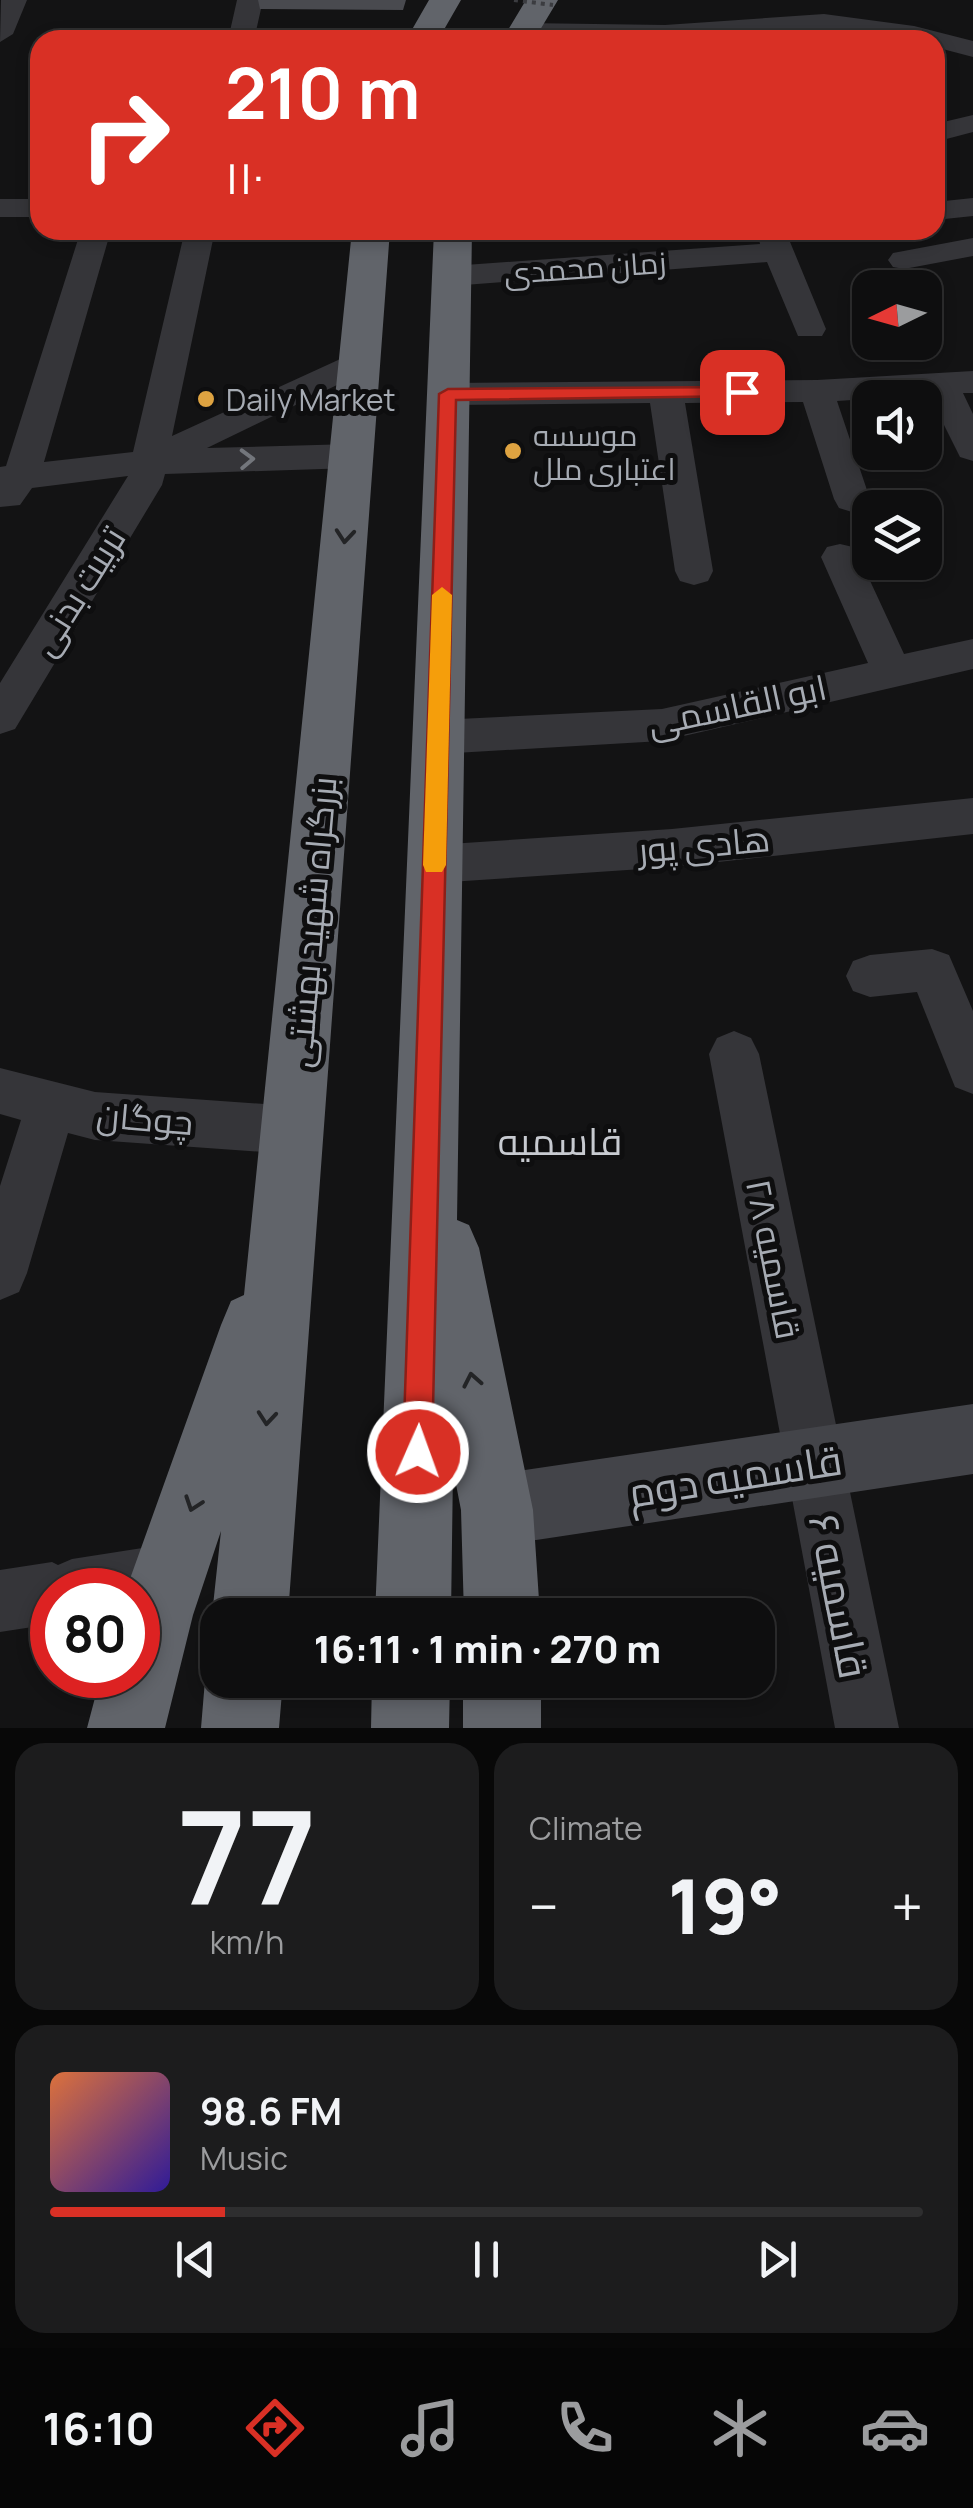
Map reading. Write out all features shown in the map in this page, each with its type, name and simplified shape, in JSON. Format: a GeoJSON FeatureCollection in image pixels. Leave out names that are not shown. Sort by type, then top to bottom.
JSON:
{"type":"FeatureCollection","features":[{"type":"Feature","properties":{"kind":"highway"},"geometry":{"type":"LineString","coordinates":[[428,30],[445,0]]}},
{"type":"Feature","properties":{"kind":"highway"},"geometry":{"type":"LineString","coordinates":[[526,30],[548,2]]}},
{"type":"Feature","properties":{"kind":"highway","name":"بزرگراه شهید بهشتی"},"geometry":{"type":"LineString","coordinates":[[252,1590],[370,240]]}},
{"type":"Feature","properties":{"kind":"highway"},"geometry":{"type":"LineString","coordinates":[[414,1590],[452,253]]}},
{"type":"Feature","properties":{"kind":"highway"},"geometry":{"type":"LineString","coordinates":[[426,1151],[497,1510],[501,1598]]}},
{"type":"Feature","properties":{"kind":"highway"},"geometry":{"type":"LineString","coordinates":[[126,1728],[168,1575],[282,1246]]}},
{"type":"Feature","properties":{"kind":"highway"},"geometry":{"type":"LineString","coordinates":[[240,1728],[242,1698]]}},
{"type":"Feature","properties":{"kind":"highway"},"geometry":{"type":"LineString","coordinates":[[410,1728],[411,1698]]}},
{"type":"Feature","properties":{"kind":"highway"},"geometry":{"type":"LineString","coordinates":[[502,1698],[502,1728]]}},
{"type":"Feature","properties":{"kind":"street"},"geometry":{"type":"LineString","coordinates":[[0,34],[14,0]]}},
{"type":"Feature","properties":{"kind":"street"},"geometry":{"type":"LineString","coordinates":[[243,30],[250,0]]}},
{"type":"Feature","properties":{"kind":"street"},"geometry":{"type":"LineString","coordinates":[[668,30],[680,0]]}},
{"type":"Feature","properties":{"kind":"street"},"geometry":{"type":"LineString","coordinates":[[739,30],[824,22],[884,30]]}},
{"type":"Feature","properties":{"kind":"street"},"geometry":{"type":"LineString","coordinates":[[945,41],[973,48]]}},
{"type":"Feature","properties":{"kind":"street"},"geometry":{"type":"LineString","coordinates":[[945,130],[973,123]]}},
{"type":"Feature","properties":{"kind":"street"},"geometry":{"type":"LineString","coordinates":[[945,211],[973,207]]}},
{"type":"Feature","properties":{"kind":"street"},"geometry":{"type":"LineString","coordinates":[[0,208],[30,208]]}},
{"type":"Feature","properties":{"kind":"street"},"geometry":{"type":"LineString","coordinates":[[93,240],[7,487],[150,462],[352,456]]}},
{"type":"Feature","properties":{"kind":"street","name":"تربیت بدنی"},"geometry":{"type":"LineString","coordinates":[[0,718],[144,485],[198,240]]}},
{"type":"Feature","properties":{"kind":"street","name":"زمان محمدی"},"geometry":{"type":"LineString","coordinates":[[452,253],[599,268],[781,241],[810,329]]}},
{"type":"Feature","properties":{"kind":"street"},"geometry":{"type":"LineString","coordinates":[[904,260],[973,247]]}},
{"type":"Feature","properties":{"kind":"street"},"geometry":{"type":"LineString","coordinates":[[150,462],[360,361]]}},
{"type":"Feature","properties":{"kind":"street"},"geometry":{"type":"LineString","coordinates":[[448,394],[817,391],[957,383],[973,449]]}},
{"type":"Feature","properties":{"kind":"street"},"geometry":{"type":"LineString","coordinates":[[817,391],[852,499]]}},
{"type":"Feature","properties":{"kind":"street"},"geometry":{"type":"LineString","coordinates":[[666,394],[694,572]]}},
{"type":"Feature","properties":{"kind":"street"},"geometry":{"type":"LineString","coordinates":[[840,557],[892,672]]}},
{"type":"Feature","properties":{"kind":"street","name":"ابو القاسمی"},"geometry":{"type":"LineString","coordinates":[[438,736],[662,726],[973,654]]}},
{"type":"Feature","properties":{"kind":"street","name":"هادی پور"},"geometry":{"type":"LineString","coordinates":[[434,864],[672,848],[973,816]]}},
{"type":"Feature","properties":{"kind":"street"},"geometry":{"type":"LineString","coordinates":[[870,976],[932,970],[973,1071]]}},
{"type":"Feature","properties":{"kind":"street","name":"قاسمیه ۲۸"},"geometry":{"type":"LineString","coordinates":[[734,1054],[814,1463]]}},
{"type":"Feature","properties":{"kind":"street","name":"چوگان"},"geometry":{"type":"LineString","coordinates":[[0,1091],[94,1116],[292,1130]]}},
{"type":"Feature","properties":{"kind":"street"},"geometry":{"type":"LineString","coordinates":[[0,1273],[50,1104]]}},
{"type":"Feature","properties":{"kind":"street","name":"قاسمیه دوم"},"geometry":{"type":"LineString","coordinates":[[497,1510],[973,1439]]}},
{"type":"Feature","properties":{"kind":"street","name":"قاسمیه ۶"},"geometry":{"type":"LineString","coordinates":[[814,1463],[867,1728]]}},
{"type":"Feature","properties":{"kind":"street"},"geometry":{"type":"LineString","coordinates":[[160,1576],[168,1575]]}},
{"type":"Feature","properties":{"kind":"street"},"geometry":{"type":"LineString","coordinates":[[0,1601],[30,1596]]}},
{"type":"Feature","properties":{"kind":"path"},"geometry":{"type":"LineString","coordinates":[[514,0],[548,2]]}},
{"type":"Feature","properties":{"kind":"slow traffic"},"geometry":{"type":"LineString","coordinates":[[434,865],[442,595]]}},
{"type":"Feature","properties":{"kind":"place","name":"Daily Market"},"geometry":{"type":"Point","coordinates":[206,399]}},
{"type":"Feature","properties":{"kind":"place","name":"موسسه اعتباری ملل"},"geometry":{"type":"Point","coordinates":[513,451]}},
{"type":"Feature","properties":{"kind":"district","name":"قاسمیه"},"geometry":{"type":"Point","coordinates":[560,1140]}},
{"type":"Feature","properties":{"kind":"route"},"geometry":{"type":"LineString","coordinates":[[418,1452],[448,394],[742,392]]}}]}
